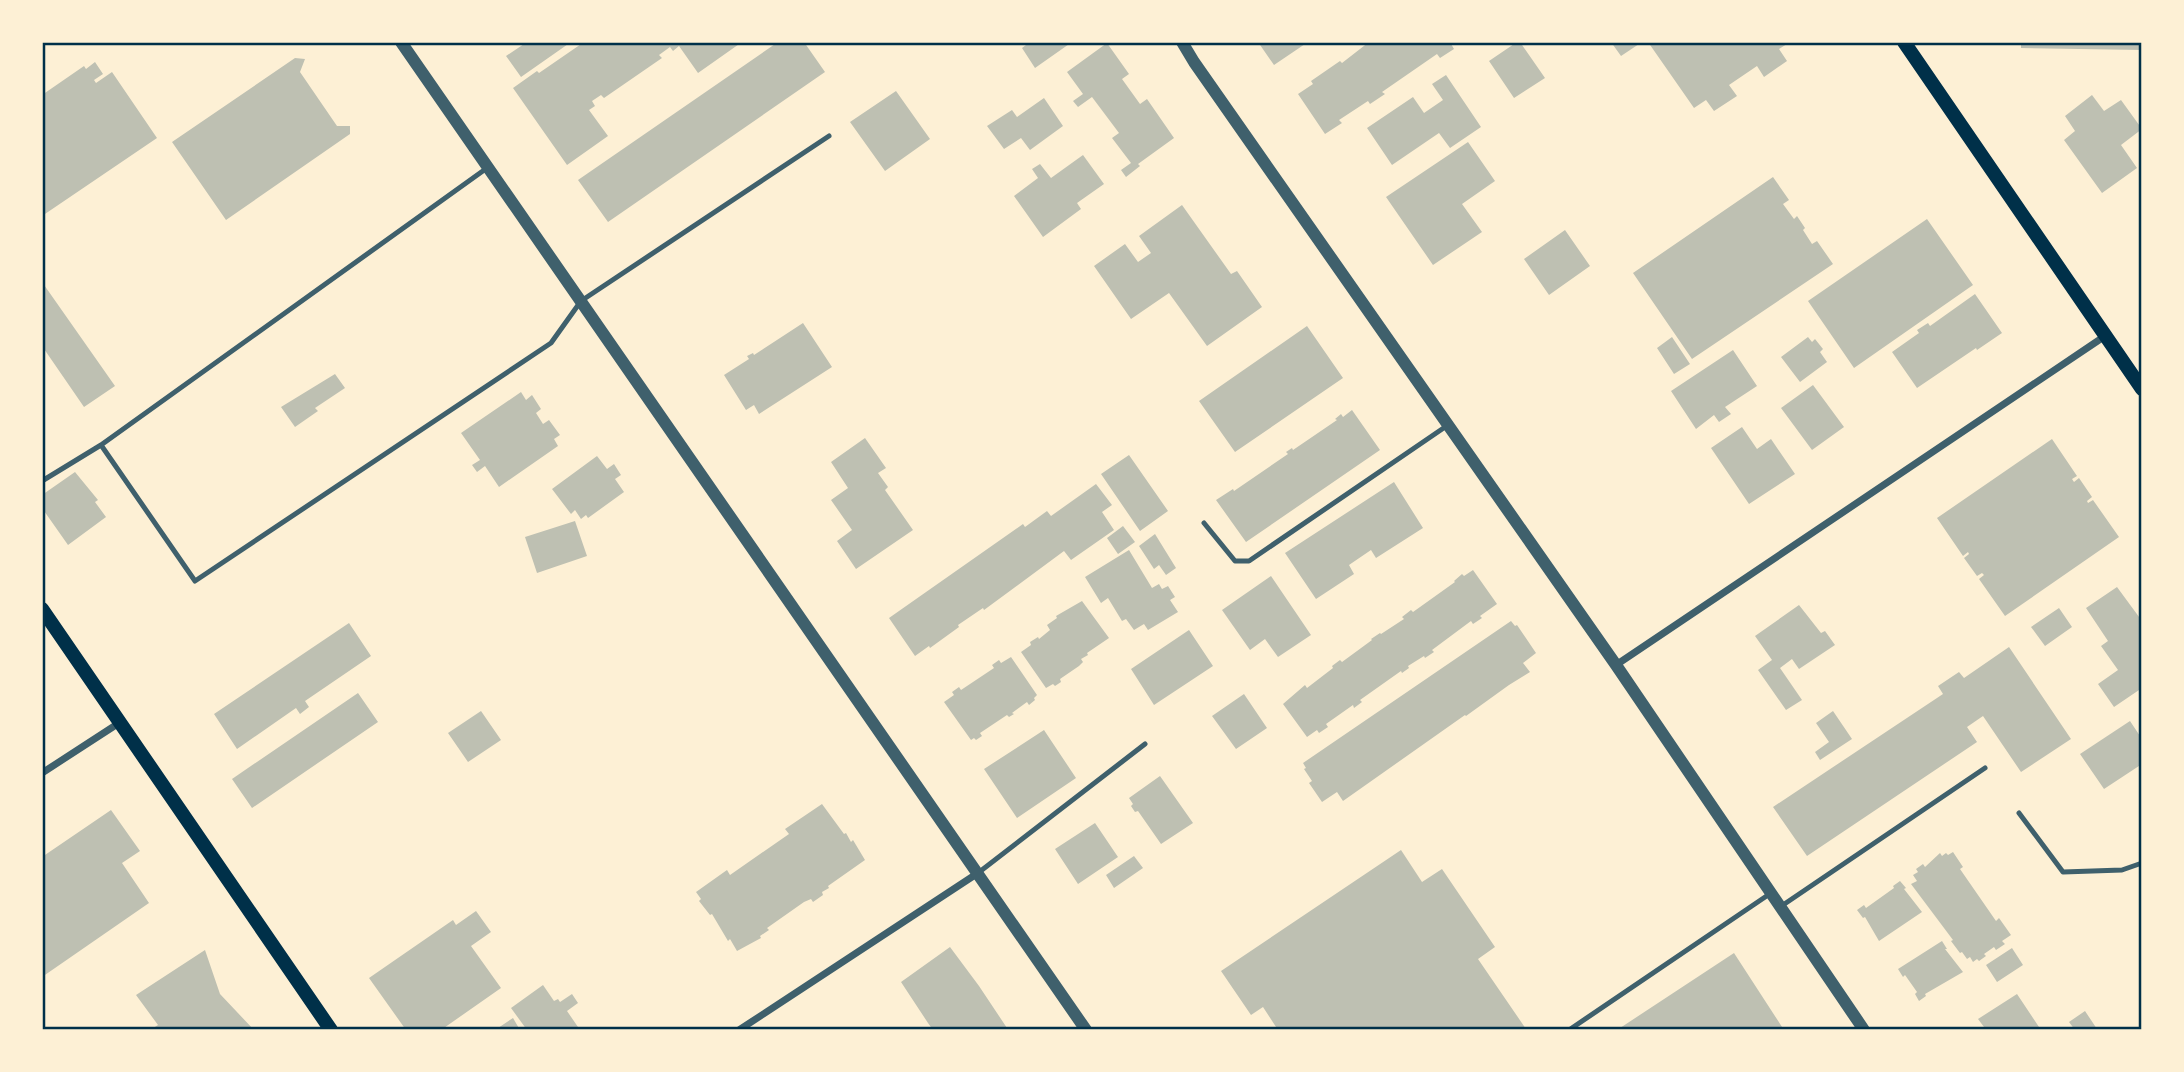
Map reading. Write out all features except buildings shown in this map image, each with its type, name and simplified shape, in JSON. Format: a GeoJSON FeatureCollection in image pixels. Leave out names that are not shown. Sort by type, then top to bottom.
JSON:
{"type":"FeatureCollection","features":[{"type":"Feature","properties":{"kind":"main road"},"geometry":{"type":"LineString","coordinates":[[1904,42],[2142,388]]}},
{"type":"Feature","properties":{"kind":"main road"},"geometry":{"type":"LineString","coordinates":[[42,609],[331,1030]]}},
{"type":"Feature","properties":{"kind":"street"},"geometry":{"type":"LineString","coordinates":[[401,42],[1086,1030]]}},
{"type":"Feature","properties":{"kind":"street"},"geometry":{"type":"LineString","coordinates":[[1182,42],[1616,665],[1864,1030]]}},
{"type":"Feature","properties":{"kind":"street"},"geometry":{"type":"LineString","coordinates":[[1616,665],[2105,336]]}},
{"type":"Feature","properties":{"kind":"street"},"geometry":{"type":"LineString","coordinates":[[42,773],[120,723]]}},
{"type":"Feature","properties":{"kind":"street"},"geometry":{"type":"LineString","coordinates":[[740,1030],[978,873]]}},
{"type":"Feature","properties":{"kind":"lane"},"geometry":{"type":"LineString","coordinates":[[101,444],[195,581],[551,343],[581,301],[829,136]]}},
{"type":"Feature","properties":{"kind":"lane"},"geometry":{"type":"LineString","coordinates":[[42,481],[101,444],[488,167]]}},
{"type":"Feature","properties":{"kind":"lane"},"geometry":{"type":"LineString","coordinates":[[1204,523],[1235,561],[1248,561],[1448,425]]}},
{"type":"Feature","properties":{"kind":"lane"},"geometry":{"type":"LineString","coordinates":[[978,873],[1144,744]]}},
{"type":"Feature","properties":{"kind":"lane"},"geometry":{"type":"LineString","coordinates":[[1780,907],[1985,768]]}},
{"type":"Feature","properties":{"kind":"lane"},"geometry":{"type":"LineString","coordinates":[[2019,813],[2063,872],[2122,870],[2142,863]]}},
{"type":"Feature","properties":{"kind":"lane"},"geometry":{"type":"LineString","coordinates":[[1569,1030],[1771,893]]}}]}
